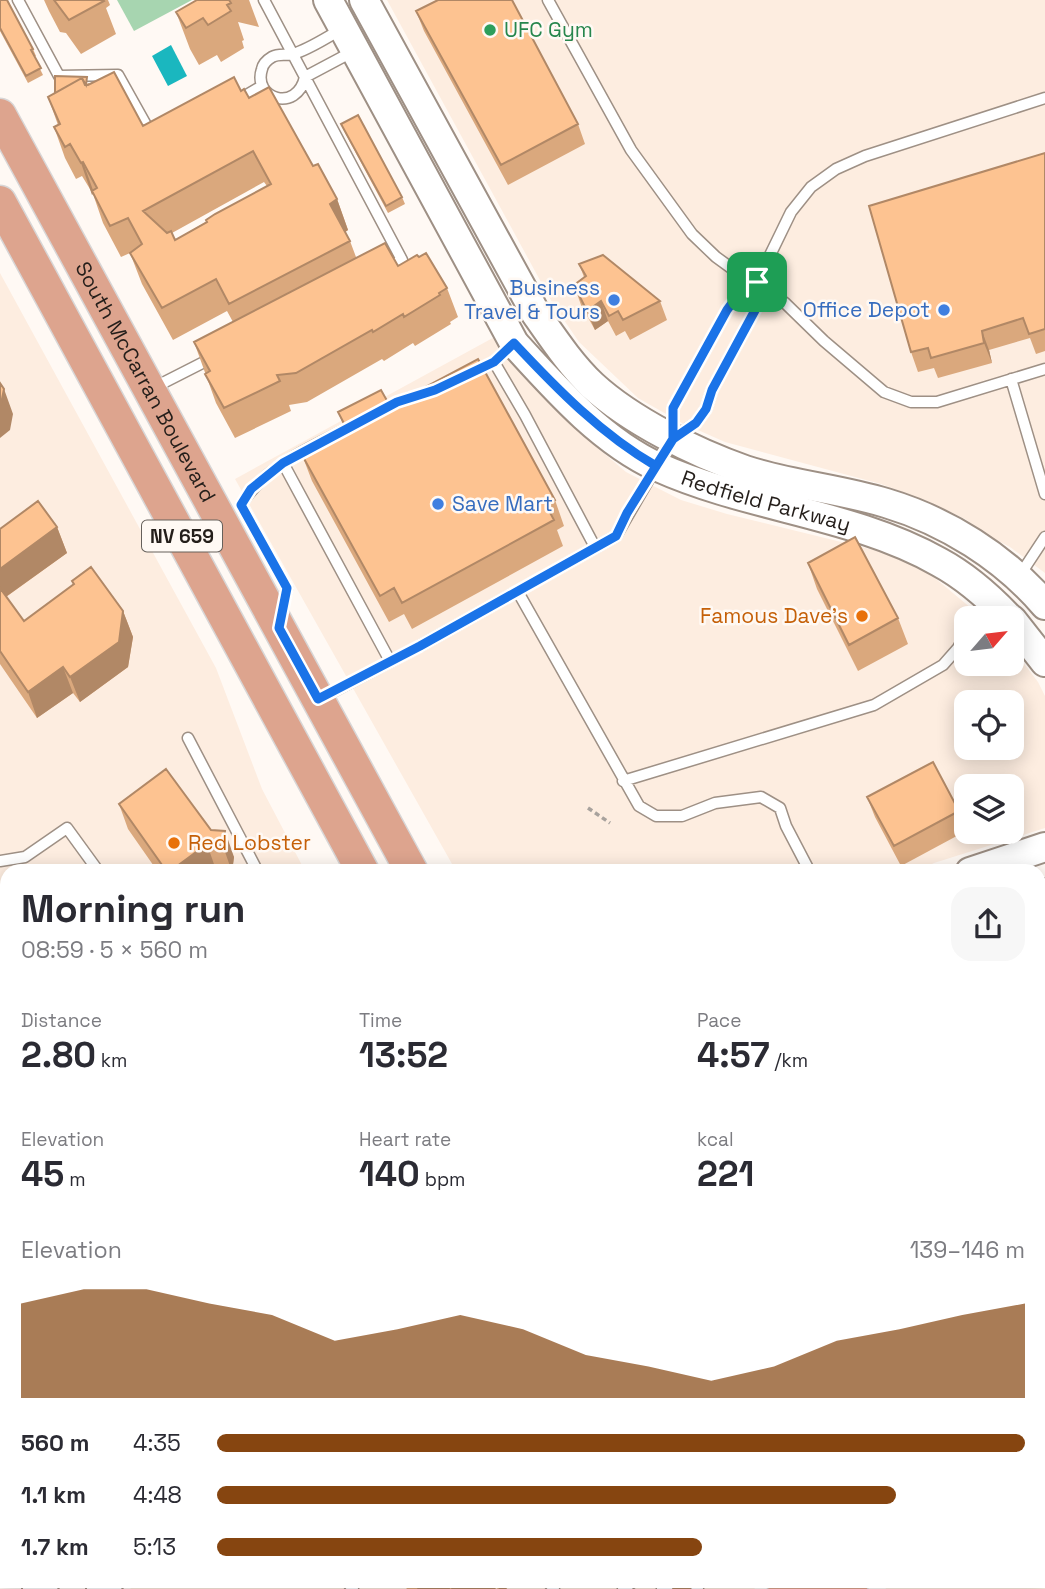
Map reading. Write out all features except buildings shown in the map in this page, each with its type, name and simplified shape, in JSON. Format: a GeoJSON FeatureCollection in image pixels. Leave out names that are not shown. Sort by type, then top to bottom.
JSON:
{"type":"FeatureCollection","features":[{"type":"Feature","properties":{"kind":"main road","name":"South McCarran Boulevard"},"geometry":{"type":"LineString","coordinates":[[0,116],[408,864]]}},
{"type":"Feature","properties":{"kind":"main road","name":"South McCarran Boulevard"},"geometry":{"type":"LineString","coordinates":[[0,201],[359,864]]}},
{"type":"Feature","properties":{"kind":"main road"},"geometry":{"type":"LineString","coordinates":[[0,201],[18,201],[27,208],[113,354],[129,376],[150,390]]}},
{"type":"Feature","properties":{"kind":"main road"},"geometry":{"type":"LineString","coordinates":[[136,451],[189,512],[293,699],[305,707],[318,699]]}},
{"type":"Feature","properties":{"kind":"street","name":"Redfield Parkway"},"geometry":{"type":"LineString","coordinates":[[328,0],[359,29],[536,314],[562,350],[592,384],[621,408],[673,439],[746,470],[886,503],[967,538],[1018,577],[1045,605]]}},
{"type":"Feature","properties":{"kind":"street","name":"Redfield Parkway"},"geometry":{"type":"LineString","coordinates":[[359,29],[514,343],[547,379],[624,448],[656,466],[710,488],[838,522],[895,541],[941,563],[970,582],[981,606]]}},
{"type":"Feature","properties":{"kind":"street","name":"Redfield Parkway"},"geometry":{"type":"LineString","coordinates":[[1024,636],[1045,662]]}},
{"type":"Feature","properties":{"kind":"street"},"geometry":{"type":"LineString","coordinates":[[994,864],[1045,847]]}},
{"type":"Feature","properties":{"kind":"lane"},"geometry":{"type":"LineString","coordinates":[[18,0],[59,76],[118,75],[158,146]]}},
{"type":"Feature","properties":{"kind":"lane"},"geometry":{"type":"LineString","coordinates":[[264,0],[402,260],[378,273]]}},
{"type":"Feature","properties":{"kind":"lane"},"geometry":{"type":"LineString","coordinates":[[548,0],[631,150],[692,234],[716,257],[785,303],[824,341],[884,392],[911,401],[937,402],[1045,369]]}},
{"type":"Feature","properties":{"kind":"lane"},"geometry":{"type":"LineString","coordinates":[[359,29],[305,77],[299,92],[286,99],[272,96],[262,86],[261,71],[269,59],[276,55],[293,54],[359,29]]}},
{"type":"Feature","properties":{"kind":"lane"},"geometry":{"type":"LineString","coordinates":[[228,106],[262,86]]}},
{"type":"Feature","properties":{"kind":"lane"},"geometry":{"type":"LineString","coordinates":[[318,699],[616,536],[673,439],[696,423],[706,409],[712,390],[759,303],[757,282],[791,212],[811,187],[836,169],[919,138],[1045,98]]}},
{"type":"Feature","properties":{"kind":"lane"},"geometry":{"type":"LineString","coordinates":[[673,439],[673,408],[727,310],[741,291],[757,282]]}},
{"type":"Feature","properties":{"kind":"lane"},"geometry":{"type":"LineString","coordinates":[[459,379],[494,362],[514,343]]}},
{"type":"Feature","properties":{"kind":"lane"},"geometry":{"type":"LineString","coordinates":[[150,390],[221,354]]}},
{"type":"Feature","properties":{"kind":"lane"},"geometry":{"type":"LineString","coordinates":[[494,362],[595,547]]}},
{"type":"Feature","properties":{"kind":"lane"},"geometry":{"type":"LineString","coordinates":[[1011,379],[1045,494]]}},
{"type":"Feature","properties":{"kind":"lane"},"geometry":{"type":"LineString","coordinates":[[374,414],[397,402],[423,394]]}},
{"type":"Feature","properties":{"kind":"lane"},"geometry":{"type":"LineString","coordinates":[[279,628],[287,588],[241,505],[251,489],[283,463],[363,420]]}},
{"type":"Feature","properties":{"kind":"lane"},"geometry":{"type":"LineString","coordinates":[[283,463],[390,661]]}},
{"type":"Feature","properties":{"kind":"lane"},"geometry":{"type":"LineString","coordinates":[[1018,577],[1045,537]]}},
{"type":"Feature","properties":{"kind":"lane"},"geometry":{"type":"LineString","coordinates":[[517,592],[639,806],[656,816],[682,816],[715,803],[761,797],[780,808],[806,864]]}},
{"type":"Feature","properties":{"kind":"lane"},"geometry":{"type":"LineString","coordinates":[[623,781],[874,705],[943,666],[954,651]]}},
{"type":"Feature","properties":{"kind":"lane"},"geometry":{"type":"LineString","coordinates":[[188,738],[254,864]]}},
{"type":"Feature","properties":{"kind":"lane"},"geometry":{"type":"LineString","coordinates":[[0,861],[25,857],[67,828],[93,864]]}},
{"type":"Feature","properties":{"kind":"path"},"geometry":{"type":"LineString","coordinates":[[588,808],[610,823]]}},
{"type":"Feature","properties":{"kind":"shaded area"},"geometry":{"type":"Polygon","coordinates":[[[387,0],[1045,0],[1045,573],[965,519],[927,501],[881,484],[725,442],[682,423],[638,398],[579,342],[553,304],[387,0]]]}},
{"type":"Feature","properties":{"kind":"shaded area"},"geometry":{"type":"Polygon","coordinates":[[[0,273],[216,668],[262,789],[301,864],[0,864],[0,273]]]}},
{"type":"Feature","properties":{"kind":"shaded area"},"geometry":{"type":"Polygon","coordinates":[[[500,334],[557,406],[593,444],[626,472],[681,500],[886,553],[930,574],[969,606],[954,606],[954,676],[1024,676],[1024,664],[1045,696],[1045,828],[1024,835],[1024,774],[954,774],[954,844],[994,844],[932,864],[452,864],[235,479],[500,334]]]}},
{"type":"Feature","properties":{"kind":"shaded area"},"geometry":{"type":"Polygon","coordinates":[[[754,1588],[755,1589],[130,1589],[754,1588]]]}},
{"type":"Feature","properties":{"kind":"shaded area"},"geometry":{"type":"Polygon","coordinates":[[[885,1588],[1045,1588],[1045,1589],[885,1588]]]}},
{"type":"Feature","properties":{"kind":"green space"},"geometry":{"type":"Polygon","coordinates":[[[117,0],[192,0],[134,31],[117,0]]]}},
{"type":"Feature","properties":{"kind":"water"},"geometry":{"type":"Polygon","coordinates":[[[171,45],[187,76],[168,86],[152,56],[171,45]]]}},
{"type":"Feature","properties":{"kind":"place","name":"UFC Gym"},"geometry":{"type":"Point","coordinates":[490,30]}},
{"type":"Feature","properties":{"kind":"place","name":"Business Travel & Tours"},"geometry":{"type":"Point","coordinates":[614,300]}},
{"type":"Feature","properties":{"kind":"place","name":"Office Depot"},"geometry":{"type":"Point","coordinates":[944,310]}},
{"type":"Feature","properties":{"kind":"place","name":"Save Mart"},"geometry":{"type":"Point","coordinates":[438,504]}},
{"type":"Feature","properties":{"kind":"place","name":"Famous Dave's"},"geometry":{"type":"Point","coordinates":[862,616]}},
{"type":"Feature","properties":{"kind":"place","name":"Red Lobster"},"geometry":{"type":"Point","coordinates":[174,843]}},
{"type":"Feature","properties":{"kind":"route"},"geometry":{"type":"LineString","coordinates":[[757,282],[741,291],[727,310],[673,408],[673,439],[656,466],[624,448],[600,428],[547,379],[514,343],[494,362],[435,390],[397,402],[283,463],[251,489],[241,505],[287,588],[279,628],[318,699],[420,646],[616,536],[627,513],[673,439],[696,423],[706,409],[712,390],[759,303],[757,282]]}}]}
